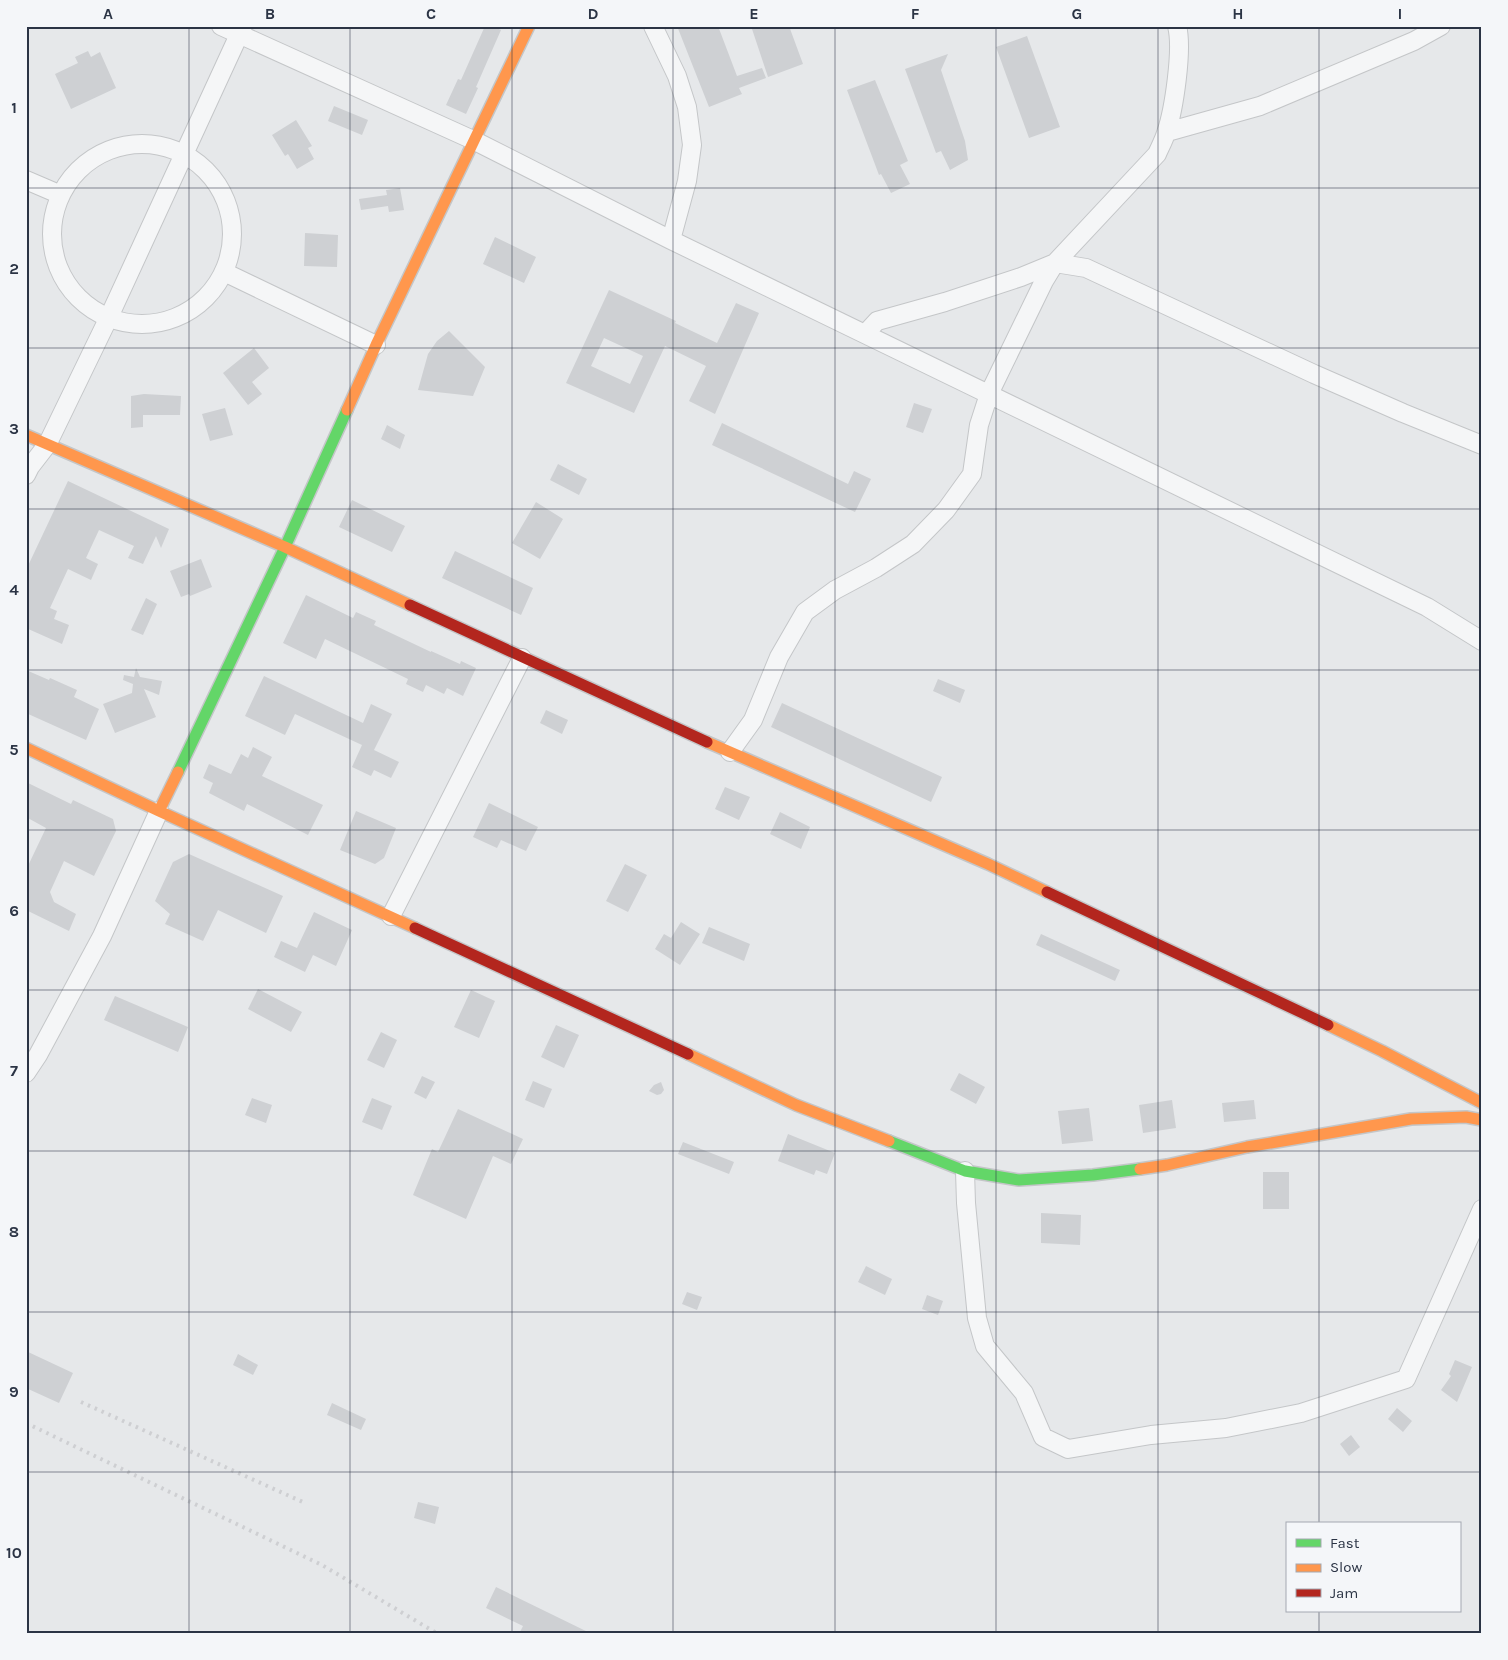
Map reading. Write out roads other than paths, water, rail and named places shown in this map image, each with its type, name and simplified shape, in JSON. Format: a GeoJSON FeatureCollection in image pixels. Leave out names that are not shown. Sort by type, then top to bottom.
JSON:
{"type":"FeatureCollection","features":[{"type":"Feature","properties":{"kind":"main road"},"geometry":{"type":"LineString","coordinates":[[159,811],[285,547],[376,346],[473,140],[529,26]]}},
{"type":"Feature","properties":{"kind":"main road"},"geometry":{"type":"LineString","coordinates":[[26,435],[285,547],[522,658],[730,752],[988,864],[1374,1047],[1482,1103]]}},
{"type":"Feature","properties":{"kind":"main road"},"geometry":{"type":"LineString","coordinates":[[26,748],[159,811],[611,1017],[796,1105],[965,1171],[1019,1180],[1093,1175],[1167,1165],[1247,1147],[1411,1119],[1466,1117],[1482,1120]]}},
{"type":"Feature","properties":{"kind":"street"},"geometry":{"type":"LineString","coordinates":[[221,26],[241,30],[473,140],[671,240],[1427,607],[1482,641]]}},
{"type":"Feature","properties":{"kind":"street"},"geometry":{"type":"LineString","coordinates":[[653,26],[677,76],[687,107],[692,145],[687,181],[671,240]]}},
{"type":"Feature","properties":{"kind":"street"},"geometry":{"type":"LineString","coordinates":[[730,752],[753,720],[779,657],[805,612],[834,590],[876,568],[912,544],[946,510],[972,474],[979,425],[989,394],[1044,281],[1055,263],[1157,154],[1167,132],[1176,81],[1179,35],[1177,26]]}},
{"type":"Feature","properties":{"kind":"street"},"geometry":{"type":"LineString","coordinates":[[1167,132],[1260,106],[1414,41],[1441,26]]}},
{"type":"Feature","properties":{"kind":"street"},"geometry":{"type":"LineString","coordinates":[[26,475],[47,445],[109,317],[241,30]]}},
{"type":"Feature","properties":{"kind":"street"},"geometry":{"type":"LineString","coordinates":[[129,144],[159,145],[184,154],[210,174],[225,200],[230,214],[232,229],[229,258],[224,272],[202,301],[170,320],[140,324],[109,317],[86,303],[75,293],[59,268],[54,246],[53,224],[61,195],[68,182],[88,161],[101,153],[115,148],[129,144]]}},
{"type":"Feature","properties":{"kind":"street"},"geometry":{"type":"LineString","coordinates":[[26,180],[61,195]]}},
{"type":"Feature","properties":{"kind":"street"},"geometry":{"type":"LineString","coordinates":[[865,334],[878,321],[1021,278],[1055,263],[1086,268],[1314,374],[1482,445]]}},
{"type":"Feature","properties":{"kind":"street"},"geometry":{"type":"LineString","coordinates":[[224,272],[376,346]]}},
{"type":"Feature","properties":{"kind":"street"},"geometry":{"type":"LineString","coordinates":[[391,916],[522,658]]}},
{"type":"Feature","properties":{"kind":"street"},"geometry":{"type":"LineString","coordinates":[[26,1073],[32,1052],[102,936],[159,811]]}},
{"type":"Feature","properties":{"kind":"street"},"geometry":{"type":"LineString","coordinates":[[965,1171],[966,1203],[977,1318],[985,1346],[1024,1393],[1043,1437],[1068,1449],[1151,1434],[1226,1428],[1301,1413],[1406,1379],[1482,1208]]}},
{"type":"Feature","properties":{"kind":"railway"},"geometry":{"type":"LineString","coordinates":[[81,1402],[305,1503]]}},
{"type":"Feature","properties":{"kind":"railway"},"geometry":{"type":"LineString","coordinates":[[26,1423],[322,1565],[438,1634]]}}]}
